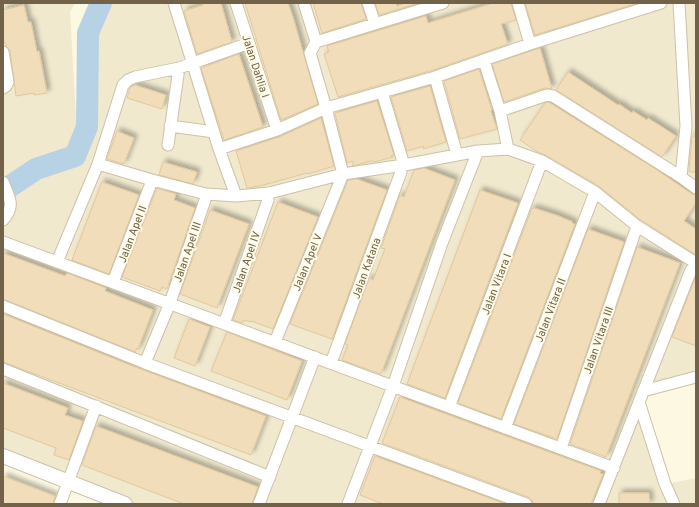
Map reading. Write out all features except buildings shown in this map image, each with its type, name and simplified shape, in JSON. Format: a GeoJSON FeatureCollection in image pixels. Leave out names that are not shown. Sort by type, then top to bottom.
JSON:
{"type":"FeatureCollection","features":[{"type":"Feature","properties":{"kind":"street"},"geometry":{"type":"LineString","coordinates":[[174,3],[219,149],[236,196]]}},
{"type":"Feature","properties":{"kind":"street","name":"Jalan Dahlia I"},"geometry":{"type":"LineString","coordinates":[[236,3],[277,130]]}},
{"type":"Feature","properties":{"kind":"street"},"geometry":{"type":"LineString","coordinates":[[304,3],[316,42]]}},
{"type":"Feature","properties":{"kind":"street"},"geometry":{"type":"LineString","coordinates":[[368,3],[375,24]]}},
{"type":"Feature","properties":{"kind":"street"},"geometry":{"type":"LineString","coordinates":[[518,3],[530,44]]}},
{"type":"Feature","properties":{"kind":"street"},"geometry":{"type":"LineString","coordinates":[[219,149],[277,130],[326,108],[435,77],[530,44],[661,3]]}},
{"type":"Feature","properties":{"kind":"street"},"geometry":{"type":"LineString","coordinates":[[679,3],[686,126],[681,177]]}},
{"type":"Feature","properties":{"kind":"street"},"geometry":{"type":"LineString","coordinates":[[341,178],[326,108],[310,53],[316,42],[436,4]]}},
{"type":"Feature","properties":{"kind":"street"},"geometry":{"type":"LineString","coordinates":[[57,262],[98,164],[125,82],[135,77],[179,68],[192,62],[248,43]]}},
{"type":"Feature","properties":{"kind":"street"},"geometry":{"type":"LineString","coordinates":[[3,52],[8,82],[3,88]]}},
{"type":"Feature","properties":{"kind":"street"},"geometry":{"type":"LineString","coordinates":[[484,61],[500,111],[508,149]]}},
{"type":"Feature","properties":{"kind":"street"},"geometry":{"type":"LineString","coordinates":[[168,145],[179,68]]}},
{"type":"Feature","properties":{"kind":"street"},"geometry":{"type":"LineString","coordinates":[[435,77],[457,155]]}},
{"type":"Feature","properties":{"kind":"street"},"geometry":{"type":"LineString","coordinates":[[382,92],[402,169]]}},
{"type":"Feature","properties":{"kind":"street"},"geometry":{"type":"LineString","coordinates":[[500,111],[547,95],[553,96],[696,188]]}},
{"type":"Feature","properties":{"kind":"street"},"geometry":{"type":"LineString","coordinates":[[170,126],[214,132]]}},
{"type":"Feature","properties":{"kind":"street"},"geometry":{"type":"LineString","coordinates":[[98,164],[206,194],[236,196],[269,193],[341,178],[402,169],[478,151],[508,149],[542,161],[595,192],[637,226],[694,266],[599,504]]}},
{"type":"Feature","properties":{"kind":"street"},"geometry":{"type":"LineString","coordinates":[[350,503],[393,386],[442,243],[478,151]]}},
{"type":"Feature","properties":{"kind":"street","name":"Jalan Vitara I"},"geometry":{"type":"LineString","coordinates":[[449,407],[542,161]]}},
{"type":"Feature","properties":{"kind":"street","name":"Jalan Katana"},"geometry":{"type":"LineString","coordinates":[[331,363],[402,169]]}},
{"type":"Feature","properties":{"kind":"street","name":"Jalan Apel V"},"geometry":{"type":"LineString","coordinates":[[275,342],[341,178]]}},
{"type":"Feature","properties":{"kind":"street"},"geometry":{"type":"LineString","coordinates":[[3,182],[11,205],[9,212],[3,220]]}},
{"type":"Feature","properties":{"kind":"street","name":"Jalan Apel II"},"geometry":{"type":"LineString","coordinates":[[113,282],[150,186]]}},
{"type":"Feature","properties":{"kind":"street","name":"Jalan Vitara II"},"geometry":{"type":"LineString","coordinates":[[505,428],[595,192]]}},
{"type":"Feature","properties":{"kind":"street","name":"Jalan Apel III"},"geometry":{"type":"LineString","coordinates":[[145,363],[170,303],[205,200]]}},
{"type":"Feature","properties":{"kind":"street","name":"Jalan Apel IV"},"geometry":{"type":"LineString","coordinates":[[224,324],[268,200]]}},
{"type":"Feature","properties":{"kind":"street","name":"Jalan Vitara III"},"geometry":{"type":"LineString","coordinates":[[561,448],[635,232]]}},
{"type":"Feature","properties":{"kind":"street"},"geometry":{"type":"LineString","coordinates":[[3,242],[614,468]]}},
{"type":"Feature","properties":{"kind":"street"},"geometry":{"type":"LineString","coordinates":[[3,306],[145,363],[526,504]]}},
{"type":"Feature","properties":{"kind":"street"},"geometry":{"type":"LineString","coordinates":[[260,504],[315,357]]}},
{"type":"Feature","properties":{"kind":"street"},"geometry":{"type":"LineString","coordinates":[[3,369],[270,477]]}},
{"type":"Feature","properties":{"kind":"street"},"geometry":{"type":"LineString","coordinates":[[644,391],[696,377]]}},
{"type":"Feature","properties":{"kind":"street"},"geometry":{"type":"LineString","coordinates":[[639,402],[674,504]]}},
{"type":"Feature","properties":{"kind":"street"},"geometry":{"type":"LineString","coordinates":[[60,504],[96,406]]}},
{"type":"Feature","properties":{"kind":"street"},"geometry":{"type":"LineString","coordinates":[[3,456],[102,504]]}},
{"type":"Feature","properties":{"kind":"street"},"geometry":{"type":"LineString","coordinates":[[3,465],[125,504]]}},
{"type":"Feature","properties":{"kind":"shaded area"},"geometry":{"type":"Polygon","coordinates":[[[3,3],[75,3],[70,12],[77,133],[87,127],[88,36],[101,3],[696,3],[696,377],[644,391],[639,402],[666,484],[696,478],[696,504],[125,504],[3,456],[3,3]]]}},
{"type":"Feature","properties":{"kind":"waterway"},"geometry":{"type":"LineString","coordinates":[[3,191],[36,169],[75,156],[87,127],[88,33],[101,3]]}}]}
